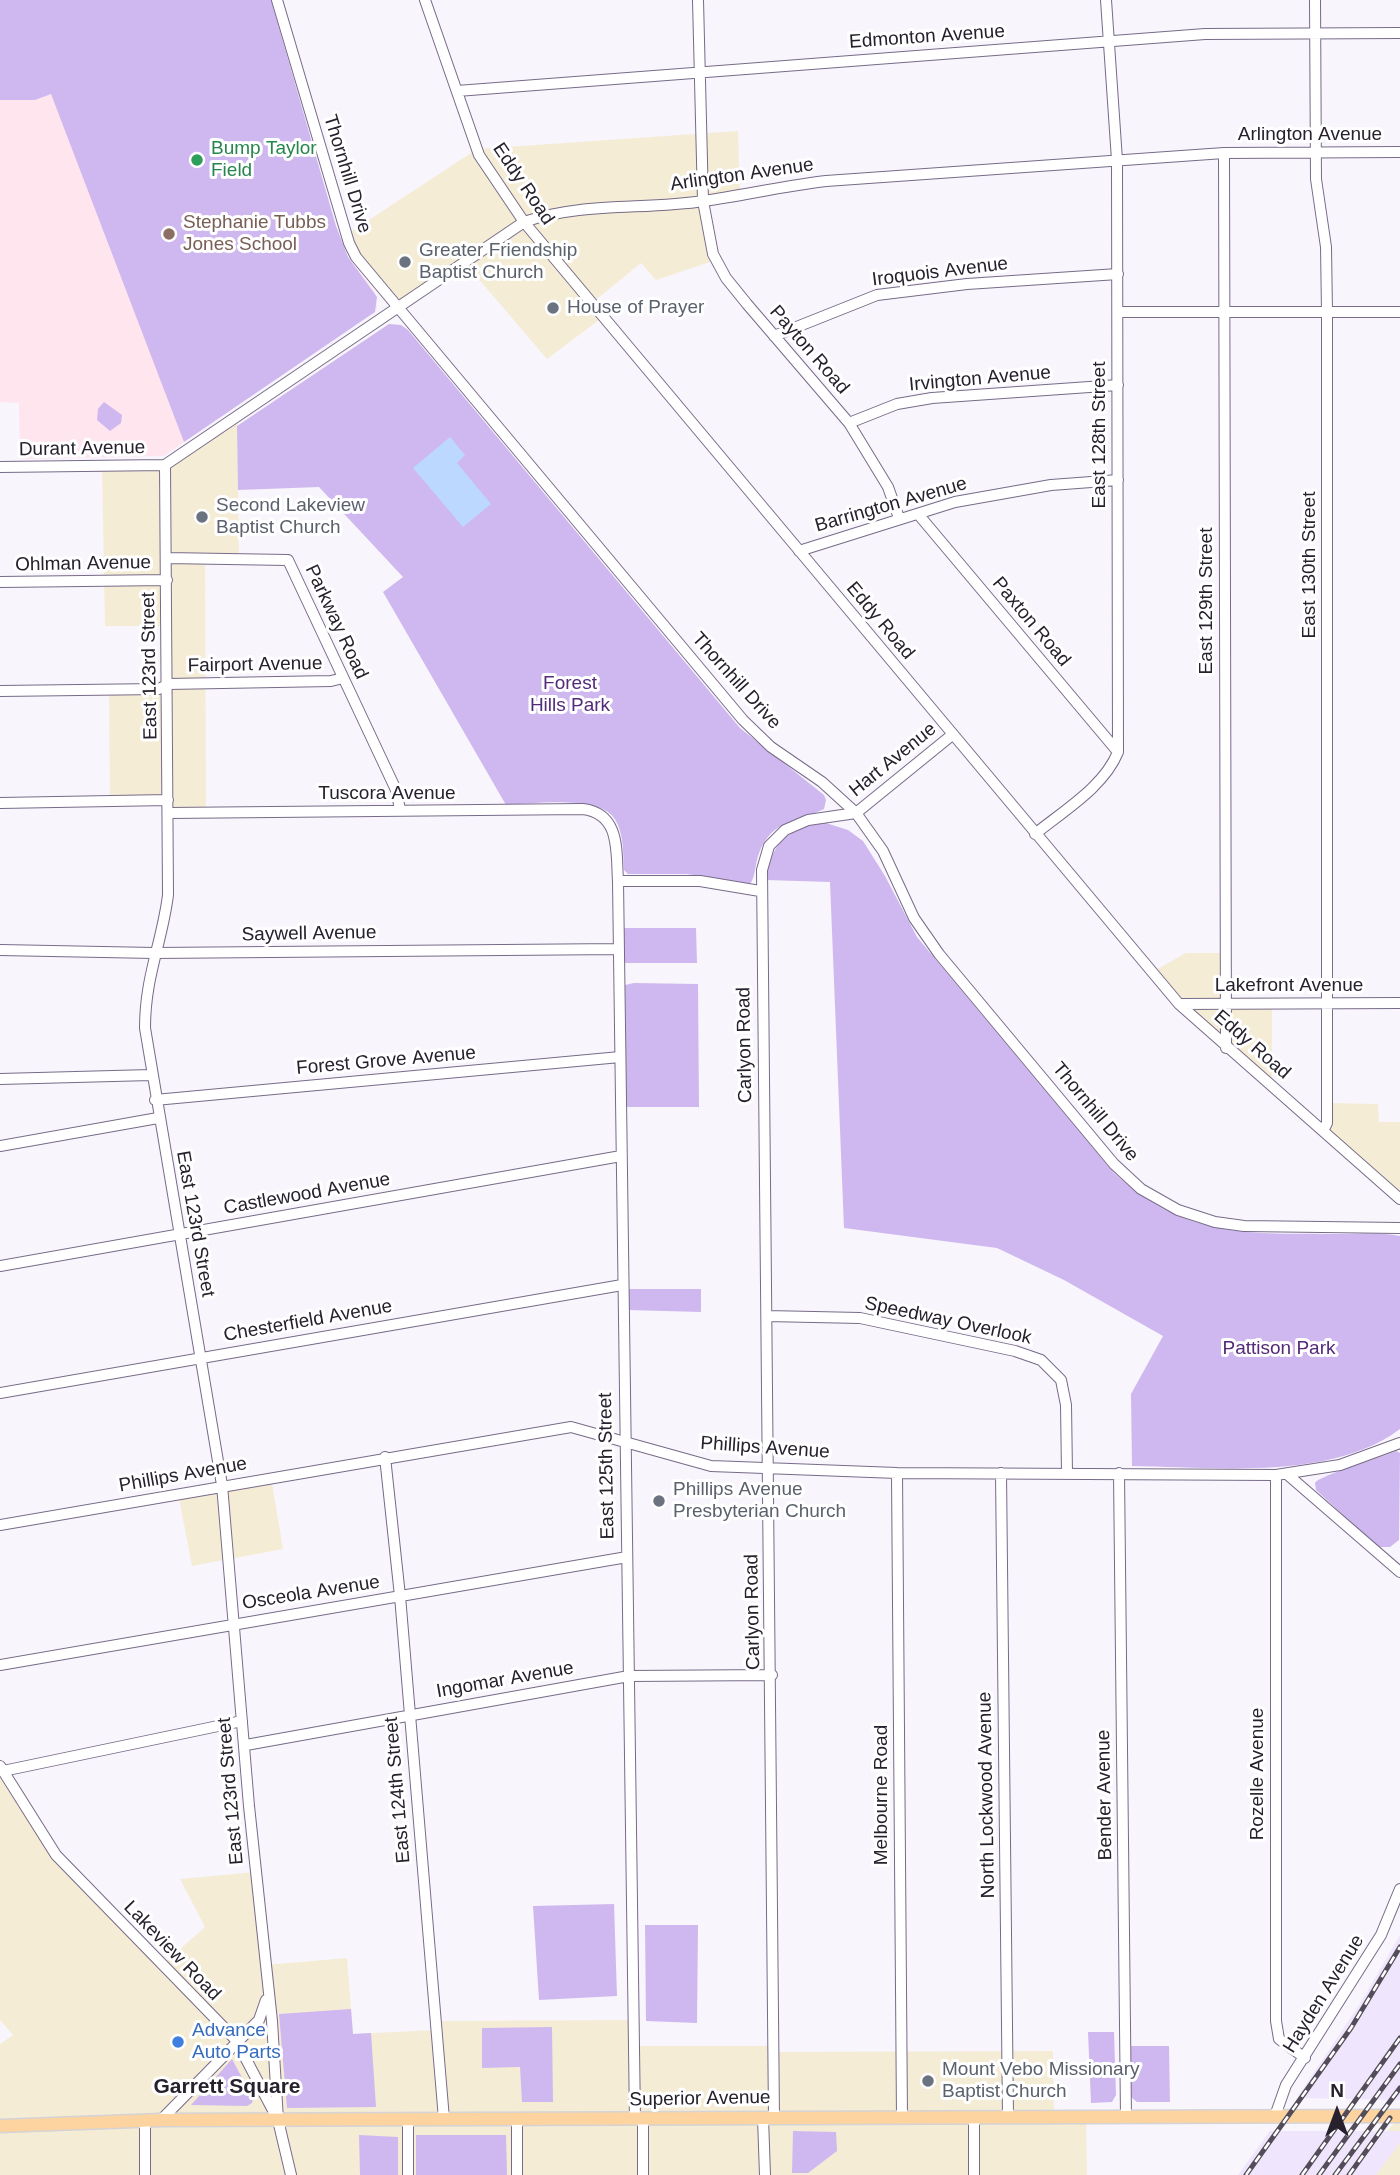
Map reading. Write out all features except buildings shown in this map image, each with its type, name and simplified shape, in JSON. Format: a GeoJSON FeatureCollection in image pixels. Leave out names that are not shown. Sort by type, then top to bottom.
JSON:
{"type":"FeatureCollection","features":[{"type":"Feature","properties":{"kind":"main road","name":"Superior Avenue"},"geometry":{"type":"LineString","coordinates":[[0,2126],[145,2120],[1400,2116]]}},
{"type":"Feature","properties":{"kind":"street","name":"Thornhill Drive"},"geometry":{"type":"LineString","coordinates":[[277,0],[349,243],[397,309],[743,720],[771,747],[822,782],[856,813],[883,851],[914,918],[939,954],[1114,1164],[1141,1189],[1178,1210],[1215,1222],[1244,1226],[1400,1228]]}},
{"type":"Feature","properties":{"kind":"street","name":"Eddy Road"},"geometry":{"type":"LineString","coordinates":[[425,0],[479,155],[524,222],[1179,1004],[1400,1199]]}},
{"type":"Feature","properties":{"kind":"street"},"geometry":{"type":"LineString","coordinates":[[698,0],[703,201]]}},
{"type":"Feature","properties":{"kind":"street","name":"East 128th Street"},"geometry":{"type":"LineString","coordinates":[[1106,0],[1117,160],[1118,752]]}},
{"type":"Feature","properties":{"kind":"street","name":"East 130th Street"},"geometry":{"type":"LineString","coordinates":[[1315,0],[1315,179],[1326,247],[1327,312],[1327,1123],[1323,1130]]}},
{"type":"Feature","properties":{"kind":"street","name":"Edmonton Avenue"},"geometry":{"type":"LineString","coordinates":[[457,91],[1205,34],[1400,33]]}},
{"type":"Feature","properties":{"kind":"street","name":"Arlington Avenue"},"geometry":{"type":"LineString","coordinates":[[165,465],[524,222],[551,212],[703,201],[767,188],[826,181],[1117,160],[1224,153],[1400,152]]}},
{"type":"Feature","properties":{"kind":"street","name":"East 129th Street"},"geometry":{"type":"LineString","coordinates":[[1224,153],[1226,1048]]}},
{"type":"Feature","properties":{"kind":"street","name":"Payton Road"},"geometry":{"type":"LineString","coordinates":[[703,201],[713,254],[726,278],[849,423],[888,487],[899,518]]}},
{"type":"Feature","properties":{"kind":"street","name":"Iroquois Avenue"},"geometry":{"type":"LineString","coordinates":[[774,337],[877,295],[967,284],[1118,274]]}},
{"type":"Feature","properties":{"kind":"street"},"geometry":{"type":"LineString","coordinates":[[1118,312],[1400,312]]}},
{"type":"Feature","properties":{"kind":"street","name":"Irvington Avenue"},"geometry":{"type":"LineString","coordinates":[[849,423],[897,404],[932,398],[1118,385]]}},
{"type":"Feature","properties":{"kind":"street","name":"Durant Avenue"},"geometry":{"type":"LineString","coordinates":[[0,467],[165,465]]}},
{"type":"Feature","properties":{"kind":"street","name":"East 123rd Street"},"geometry":{"type":"LineString","coordinates":[[165,465],[168,895],[163,932],[154,953],[145,1000],[151,1075],[222,1485],[272,2021],[278,2120]]}},
{"type":"Feature","properties":{"kind":"street","name":"Barrington Avenue"},"geometry":{"type":"LineString","coordinates":[[799,551],[955,502],[1051,485],[1118,480]]}},
{"type":"Feature","properties":{"kind":"street","name":"Paxton Road"},"geometry":{"type":"LineString","coordinates":[[918,514],[1118,752]]}},
{"type":"Feature","properties":{"kind":"street","name":"Parkway Road"},"geometry":{"type":"LineString","coordinates":[[166,558],[285,558],[397,792],[400,811]]}},
{"type":"Feature","properties":{"kind":"street","name":"Ohlman Avenue"},"geometry":{"type":"LineString","coordinates":[[0,582],[167,580]]}},
{"type":"Feature","properties":{"kind":"street","name":"Fairport Avenue"},"geometry":{"type":"LineString","coordinates":[[0,691],[159,688],[168,684],[331,681],[343,678]]}},
{"type":"Feature","properties":{"kind":"street","name":"Hart Avenue"},"geometry":{"type":"LineString","coordinates":[[856,813],[952,735]]}},
{"type":"Feature","properties":{"kind":"street"},"geometry":{"type":"LineString","coordinates":[[1035,834],[1105,775],[1118,752]]}},
{"type":"Feature","properties":{"kind":"street"},"geometry":{"type":"LineString","coordinates":[[0,803],[169,800]]}},
{"type":"Feature","properties":{"kind":"street","name":"Tuscora Avenue"},"geometry":{"type":"LineString","coordinates":[[169,813],[583,809],[603,816]]}},
{"type":"Feature","properties":{"kind":"street","name":"Carlyon Road"},"geometry":{"type":"LineString","coordinates":[[765,2175],[769,2118],[772,1675],[760,891],[765,854],[775,838],[794,824],[856,813]]}},
{"type":"Feature","properties":{"kind":"street","name":"East 125th Street"},"geometry":{"type":"LineString","coordinates":[[603,816],[615,839],[618,881],[623,1442],[639,2119],[643,2175]]}},
{"type":"Feature","properties":{"kind":"street"},"geometry":{"type":"LineString","coordinates":[[618,881],[700,881],[760,891]]}},
{"type":"Feature","properties":{"kind":"street","name":"Saywell Avenue"},"geometry":{"type":"LineString","coordinates":[[0,950],[154,953],[619,949]]}},
{"type":"Feature","properties":{"kind":"street","name":"Lakefront Avenue"},"geometry":{"type":"LineString","coordinates":[[1179,1004],[1400,1003]]}},
{"type":"Feature","properties":{"kind":"street","name":"Forest Grove Avenue"},"geometry":{"type":"LineString","coordinates":[[155,1100],[620,1057]]}},
{"type":"Feature","properties":{"kind":"street"},"geometry":{"type":"LineString","coordinates":[[0,1079],[151,1075]]}},
{"type":"Feature","properties":{"kind":"street"},"geometry":{"type":"LineString","coordinates":[[0,1146],[158,1118]]}},
{"type":"Feature","properties":{"kind":"street","name":"Castlewood Avenue"},"geometry":{"type":"LineString","coordinates":[[0,1266],[621,1156]]}},
{"type":"Feature","properties":{"kind":"street","name":"Chesterfield Avenue"},"geometry":{"type":"LineString","coordinates":[[0,1394],[622,1285]]}},
{"type":"Feature","properties":{"kind":"street","name":"Speedway Overlook"},"geometry":{"type":"LineString","coordinates":[[767,1316],[860,1318],[1015,1350],[1041,1360],[1061,1380],[1066,1405],[1067,1473]]}},
{"type":"Feature","properties":{"kind":"street","name":"Phillips Avenue"},"geometry":{"type":"LineString","coordinates":[[0,1525],[571,1427],[711,1466],[897,1473],[1287,1475],[1340,1465],[1400,1443]]}},
{"type":"Feature","properties":{"kind":"street","name":"East 124th Street"},"geometry":{"type":"LineString","coordinates":[[385,1457],[400,1596],[443,2119]]}},
{"type":"Feature","properties":{"kind":"street","name":"Melbourne Road"},"geometry":{"type":"LineString","coordinates":[[897,1473],[902,2118]]}},
{"type":"Feature","properties":{"kind":"street","name":"North Lockwood Avenue"},"geometry":{"type":"LineString","coordinates":[[1000,1473],[1008,2117]]}},
{"type":"Feature","properties":{"kind":"street","name":"Bender Avenue"},"geometry":{"type":"LineString","coordinates":[[1119,1473],[1126,2117]]}},
{"type":"Feature","properties":{"kind":"street","name":"Rozelle Avenue"},"geometry":{"type":"LineString","coordinates":[[1276,1475],[1276,2021],[1279,2039],[1305,2058]]}},
{"type":"Feature","properties":{"kind":"street"},"geometry":{"type":"LineString","coordinates":[[1287,1475],[1400,1572]]}},
{"type":"Feature","properties":{"kind":"street","name":"Osceola Avenue"},"geometry":{"type":"LineString","coordinates":[[0,1665],[627,1557]]}},
{"type":"Feature","properties":{"kind":"street","name":"Ingomar Avenue"},"geometry":{"type":"LineString","coordinates":[[246,1745],[629,1676],[772,1675]]}},
{"type":"Feature","properties":{"kind":"street"},"geometry":{"type":"LineString","coordinates":[[2,1768],[243,1721]]}},
{"type":"Feature","properties":{"kind":"street","name":"Lakeview Road"},"geometry":{"type":"LineString","coordinates":[[2,1768],[56,1855],[236,2040],[278,2120],[291,2175]]}},
{"type":"Feature","properties":{"kind":"street","name":"Hayden Avenue"},"geometry":{"type":"LineString","coordinates":[[1275,2116],[1286,2085],[1381,1935],[1400,1889]]}},
{"type":"Feature","properties":{"kind":"street"},"geometry":{"type":"LineString","coordinates":[[161,2120],[263,2014],[267,1989]]}},
{"type":"Feature","properties":{"kind":"street"},"geometry":{"type":"LineString","coordinates":[[974,2118],[974,2175]]}},
{"type":"Feature","properties":{"kind":"street"},"geometry":{"type":"LineString","coordinates":[[408,2119],[408,2175]]}},
{"type":"Feature","properties":{"kind":"street"},"geometry":{"type":"LineString","coordinates":[[517,2119],[517,2175]]}},
{"type":"Feature","properties":{"kind":"street"},"geometry":{"type":"LineString","coordinates":[[145,2120],[145,2175]]}},
{"type":"Feature","properties":{"kind":"shaded area","name":"Bump Taylor Field"},"geometry":{"type":"Polygon","coordinates":[[[271,0],[336,226],[348,257],[375,292],[377,308],[164,456],[20,459],[19,403],[0,402],[0,100],[35,100],[271,0]]]}},
{"type":"Feature","properties":{"kind":"shaded area"},"geometry":{"type":"Polygon","coordinates":[[[738,131],[740,193],[703,201],[716,260],[656,280],[641,263],[592,303],[603,317],[547,359],[465,263],[397,309],[346,235],[477,149],[738,131]]]}},
{"type":"Feature","properties":{"kind":"shaded area"},"geometry":{"type":"Polygon","coordinates":[[[237,417],[239,558],[205,559],[206,812],[169,813],[168,800],[110,801],[109,689],[168,684],[167,626],[105,626],[102,466],[165,465],[237,417]]]}},
{"type":"Feature","properties":{"kind":"shaded area"},"geometry":{"type":"Polygon","coordinates":[[[1186,953],[1225,953],[1226,1004],[1272,1004],[1272,1087],[1152,972],[1186,953]]]}},
{"type":"Feature","properties":{"kind":"shaded area"},"geometry":{"type":"Polygon","coordinates":[[[1327,1103],[1378,1104],[1379,1122],[1400,1122],[1400,1199],[1323,1131],[1327,1103]]]}},
{"type":"Feature","properties":{"kind":"shaded area"},"geometry":{"type":"Polygon","coordinates":[[[271,1477],[283,1549],[192,1566],[178,1493],[271,1477]]]}},
{"type":"Feature","properties":{"kind":"shaded area"},"geometry":{"type":"Polygon","coordinates":[[[0,1766],[56,1855],[161,1966],[205,1927],[180,1879],[256,1872],[265,1965],[347,1958],[353,2034],[436,2030],[435,2021],[632,2020],[634,2046],[774,2046],[774,2052],[1053,2051],[1054,2117],[1086,2117],[1087,2175],[0,2175],[0,2044],[13,2035],[0,2020],[0,1766]]]}},
{"type":"Feature","properties":{"kind":"shaded area"},"geometry":{"type":"Polygon","coordinates":[[[1400,1935],[1400,2100],[1297,2098],[1363,1999],[1400,1935]]]}},
{"type":"Feature","properties":{"kind":"shaded area"},"geometry":{"type":"Polygon","coordinates":[[[1400,2115],[1400,2175],[1353,2175],[1400,2115]]]}},
{"type":"Feature","properties":{"kind":"shaded area"},"geometry":{"type":"Polygon","coordinates":[[[1270,2131],[1400,2131],[1400,2143],[1376,2175],[1238,2175],[1270,2131]]]}},
{"type":"Feature","properties":{"kind":"green space","name":"Bump Taylor Field"},"geometry":{"type":"Polygon","coordinates":[[[0,0],[271,0],[336,226],[348,257],[377,297],[375,312],[184,442],[51,94],[35,100],[0,100],[0,0]]]}},
{"type":"Feature","properties":{"kind":"green space","name":"Forest Hills Park"},"geometry":{"type":"Polygon","coordinates":[[[389,324],[401,325],[408,330],[740,728],[824,795],[824,809],[787,823],[764,842],[750,884],[687,874],[628,874],[624,870],[619,827],[608,813],[597,807],[566,802],[506,805],[383,592],[403,577],[319,487],[238,490],[237,426],[389,324]]]}},
{"type":"Feature","properties":{"kind":"green space"},"geometry":{"type":"Polygon","coordinates":[[[104,402],[122,415],[121,423],[110,431],[97,420],[98,409],[104,402]]]}},
{"type":"Feature","properties":{"kind":"green space","name":"Pattison Park"},"geometry":{"type":"Polygon","coordinates":[[[826,823],[848,830],[863,841],[917,937],[1114,1173],[1141,1195],[1167,1211],[1220,1228],[1247,1232],[1400,1236],[1400,1429],[1372,1446],[1341,1457],[1307,1464],[1235,1468],[1132,1466],[1131,1394],[1163,1336],[1064,1280],[997,1248],[844,1228],[830,882],[766,880],[772,857],[784,839],[802,828],[826,823]]]}},
{"type":"Feature","properties":{"kind":"green space"},"geometry":{"type":"Polygon","coordinates":[[[624,928],[696,928],[697,963],[624,963],[624,928]]]}},
{"type":"Feature","properties":{"kind":"green space"},"geometry":{"type":"Polygon","coordinates":[[[698,984],[699,1107],[626,1107],[625,985],[698,984]]]}},
{"type":"Feature","properties":{"kind":"green space"},"geometry":{"type":"Polygon","coordinates":[[[628,1289],[701,1289],[701,1312],[627,1310],[628,1289]]]}},
{"type":"Feature","properties":{"kind":"green space"},"geometry":{"type":"Polygon","coordinates":[[[1396,1451],[1400,1453],[1399,1540],[1390,1547],[1378,1547],[1316,1490],[1315,1483],[1396,1451]]]}},
{"type":"Feature","properties":{"kind":"green space"},"geometry":{"type":"Polygon","coordinates":[[[614,1904],[617,1996],[539,2000],[533,1906],[614,1904]]]}},
{"type":"Feature","properties":{"kind":"green space"},"geometry":{"type":"Polygon","coordinates":[[[645,1925],[698,1925],[697,2023],[646,2021],[645,1925]]]}},
{"type":"Feature","properties":{"kind":"green space"},"geometry":{"type":"Polygon","coordinates":[[[351,2009],[353,2034],[371,2033],[376,2107],[287,2108],[279,2014],[351,2009]]]}},
{"type":"Feature","properties":{"kind":"green space"},"geometry":{"type":"Polygon","coordinates":[[[552,2027],[553,2102],[522,2102],[520,2067],[482,2068],[482,2028],[552,2027]]]}},
{"type":"Feature","properties":{"kind":"green space"},"geometry":{"type":"Polygon","coordinates":[[[1088,2032],[1114,2032],[1116,2095],[1112,2102],[1091,2103],[1088,2032]]]}},
{"type":"Feature","properties":{"kind":"green space"},"geometry":{"type":"Polygon","coordinates":[[[1131,2046],[1169,2046],[1170,2102],[1137,2102],[1131,2097],[1131,2046]]]}},
{"type":"Feature","properties":{"kind":"green space"},"geometry":{"type":"Polygon","coordinates":[[[232,2059],[253,2098],[252,2103],[247,2106],[191,2105],[232,2059]]]}},
{"type":"Feature","properties":{"kind":"green space"},"geometry":{"type":"Polygon","coordinates":[[[793,2131],[836,2132],[837,2151],[808,2173],[792,2173],[793,2131]]]}},
{"type":"Feature","properties":{"kind":"green space"},"geometry":{"type":"Polygon","coordinates":[[[359,2135],[398,2137],[398,2175],[360,2175],[359,2135]]]}},
{"type":"Feature","properties":{"kind":"green space"},"geometry":{"type":"Polygon","coordinates":[[[416,2135],[506,2135],[507,2175],[416,2175],[416,2135]]]}},
{"type":"Feature","properties":{"kind":"water"},"geometry":{"type":"Polygon","coordinates":[[[450,437],[465,455],[457,463],[491,504],[463,527],[413,468],[450,437]]]}},
{"type":"Feature","properties":{"kind":"railway"},"geometry":{"type":"LineString","coordinates":[[1246,2175],[1351,2028],[1400,1947]]}},
{"type":"Feature","properties":{"kind":"railway"},"geometry":{"type":"LineString","coordinates":[[1302,2175],[1400,2038]]}},
{"type":"Feature","properties":{"kind":"railway"},"geometry":{"type":"LineString","coordinates":[[1319,2175],[1400,2064]]}},
{"type":"Feature","properties":{"kind":"railway"},"geometry":{"type":"LineString","coordinates":[[1335,2175],[1400,2088]]}},
{"type":"Feature","properties":{"kind":"railway"},"geometry":{"type":"LineString","coordinates":[[1349,2175],[1390,2118]]}},
{"type":"Feature","properties":{"kind":"place","name":"Bump Taylor Field"},"geometry":{"type":"Point","coordinates":[197,160]}},
{"type":"Feature","properties":{"kind":"place","name":"Stephanie Tubbs Jones School"},"geometry":{"type":"Point","coordinates":[169,234]}},
{"type":"Feature","properties":{"kind":"place","name":"Greater Friendship Baptist Church"},"geometry":{"type":"Point","coordinates":[405,262]}},
{"type":"Feature","properties":{"kind":"place","name":"House of Prayer"},"geometry":{"type":"Point","coordinates":[553,308]}},
{"type":"Feature","properties":{"kind":"place","name":"Second Lakeview Baptist Church"},"geometry":{"type":"Point","coordinates":[202,517]}},
{"type":"Feature","properties":{"kind":"place","name":"Phillips Avenue Presbyterian Church"},"geometry":{"type":"Point","coordinates":[659,1501]}},
{"type":"Feature","properties":{"kind":"place","name":"Advance Auto Parts"},"geometry":{"type":"Point","coordinates":[178,2042]}},
{"type":"Feature","properties":{"kind":"place","name":"Mount Vebo Missionary Baptist Church"},"geometry":{"type":"Point","coordinates":[928,2081]}},
{"type":"Feature","properties":{"kind":"district","name":"Garrett Square"},"geometry":{"type":"Point","coordinates":[227,2087]}}]}
